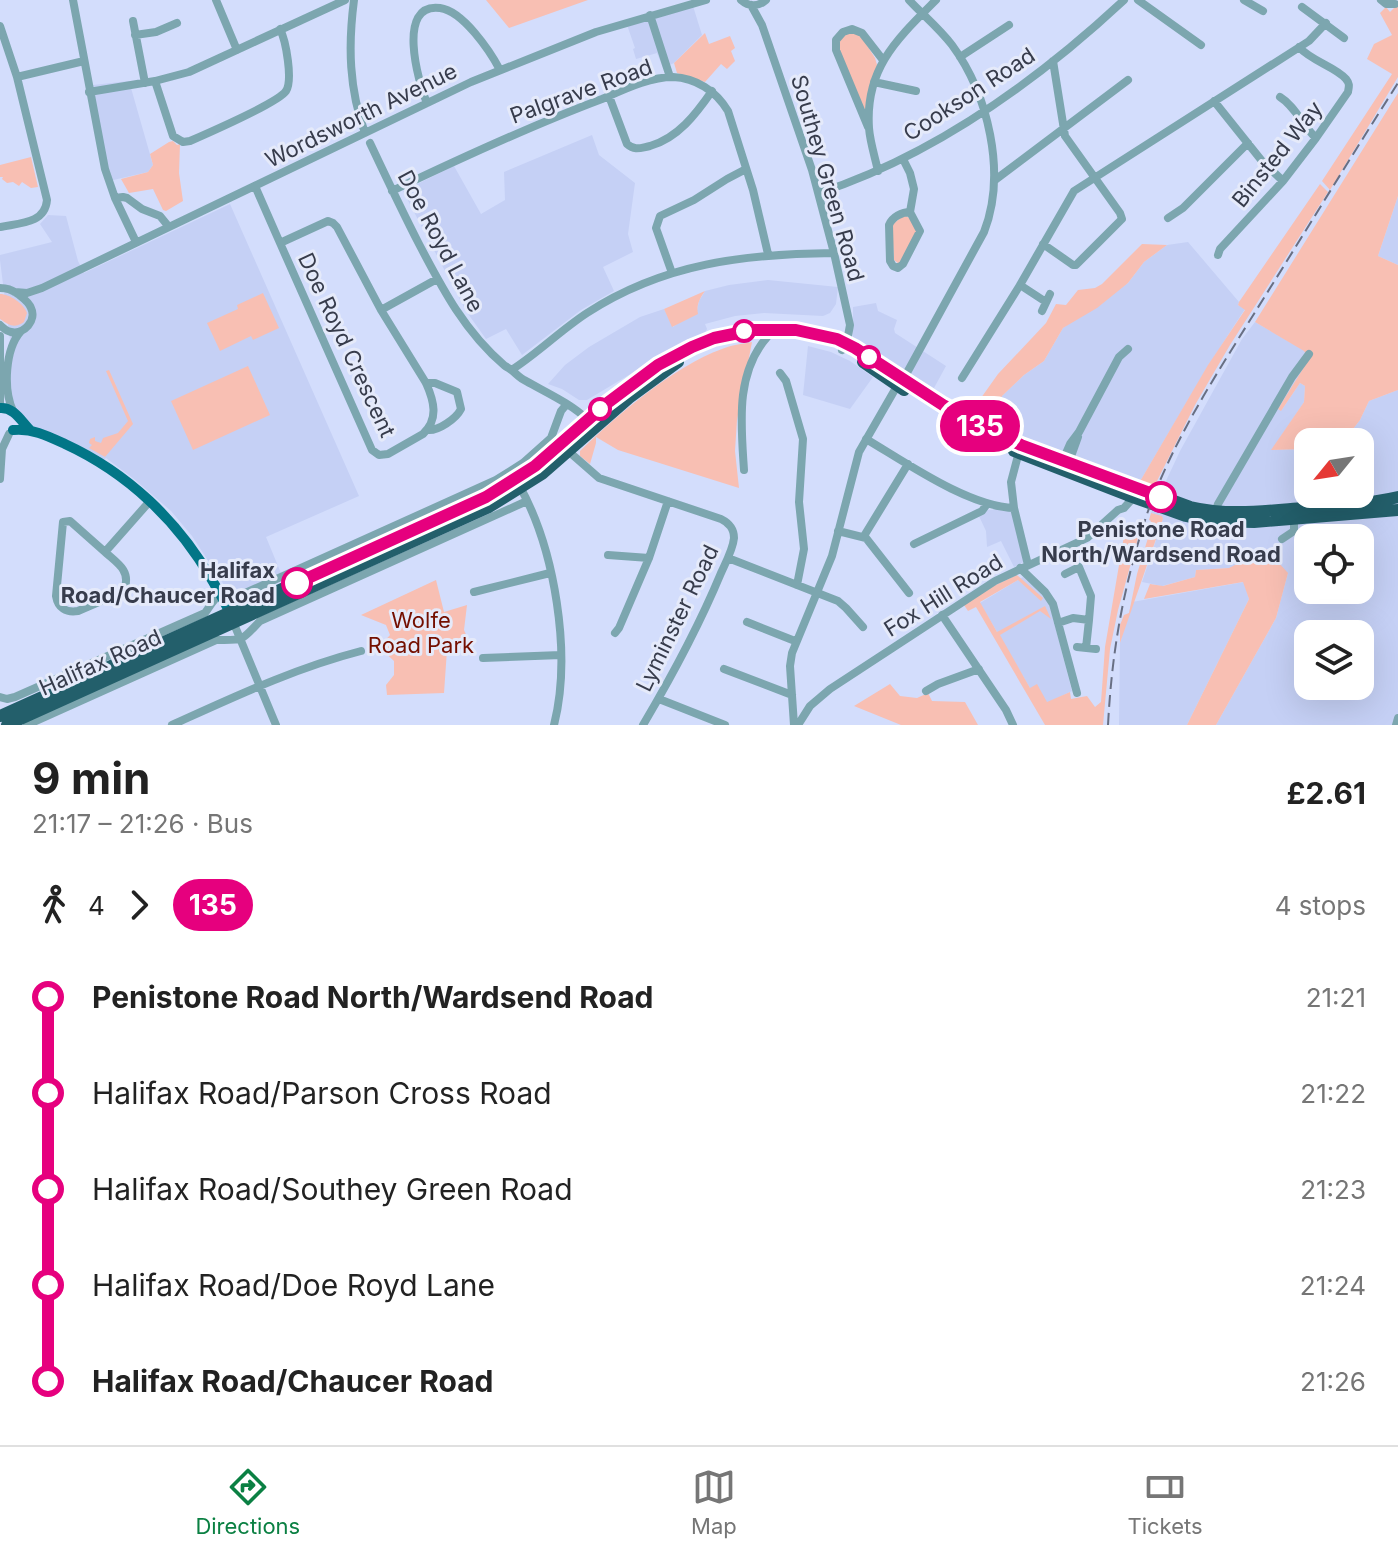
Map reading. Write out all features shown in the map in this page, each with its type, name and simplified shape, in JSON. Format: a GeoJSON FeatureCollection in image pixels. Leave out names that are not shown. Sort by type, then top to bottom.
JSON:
{"type":"FeatureCollection","features":[{"type":"Feature","properties":{"kind":"highway","name":"Halifax Road"},"geometry":{"type":"LineString","coordinates":[[2,720],[463,520],[518,484],[535,466],[565,448],[633,382],[658,365],[714,338],[744,331],[775,329],[812,332],[844,347],[971,430],[1065,464],[1131,493],[1217,517],[1249,512],[1294,514]]}},
{"type":"Feature","properties":{"kind":"highway","name":"Halifax Road"},"geometry":{"type":"LineString","coordinates":[[588,425],[677,363],[716,344],[768,336],[844,347]]}},
{"type":"Feature","properties":{"kind":"highway"},"geometry":{"type":"LineString","coordinates":[[1374,500],[1398,497]]}},
{"type":"Feature","properties":{"kind":"highway"},"geometry":{"type":"LineString","coordinates":[[1294,514],[1325,508]]}},
{"type":"Feature","properties":{"kind":"highway"},"geometry":{"type":"LineString","coordinates":[[1353,508],[1394,509]]}},
{"type":"Feature","properties":{"kind":"highway"},"geometry":{"type":"LineString","coordinates":[[1294,514],[1394,509]]}},
{"type":"Feature","properties":{"kind":"highway"},"geometry":{"type":"LineString","coordinates":[[1394,509],[1398,520]]}},
{"type":"Feature","properties":{"kind":"main road"},"geometry":{"type":"LineString","coordinates":[[0,406],[14,413],[30,430],[91,457],[150,501],[189,544],[232,618]]}},
{"type":"Feature","properties":{"kind":"main road"},"geometry":{"type":"LineString","coordinates":[[7,433],[16,424],[14,413]]}},
{"type":"Feature","properties":{"kind":"main road"},"geometry":{"type":"LineString","coordinates":[[7,433],[30,430]]}},
{"type":"Feature","properties":{"kind":"street"},"geometry":{"type":"LineString","coordinates":[[73,0],[105,169],[136,242]]}},
{"type":"Feature","properties":{"kind":"street"},"geometry":{"type":"LineString","coordinates":[[216,0],[237,50]]}},
{"type":"Feature","properties":{"kind":"street"},"geometry":{"type":"LineString","coordinates":[[89,92],[189,72],[345,0]]}},
{"type":"Feature","properties":{"kind":"street"},"geometry":{"type":"LineString","coordinates":[[354,0],[350,36],[351,73],[365,133]]}},
{"type":"Feature","properties":{"kind":"street","name":"Wordsworth Avenue"},"geometry":{"type":"LineString","coordinates":[[7,290],[27,293],[42,288],[500,70],[596,32],[706,0]]}},
{"type":"Feature","properties":{"kind":"street"},"geometry":{"type":"LineString","coordinates":[[741,0],[751,5],[766,0]]}},
{"type":"Feature","properties":{"kind":"street","name":"Southey Green Road"},"geometry":{"type":"LineString","coordinates":[[762,25],[766,0]]}},
{"type":"Feature","properties":{"kind":"street"},"geometry":{"type":"LineString","coordinates":[[796,725],[790,666],[795,641],[832,556],[854,466],[866,439],[984,232],[991,209],[995,180],[984,111],[970,73],[938,28],[909,0]]}},
{"type":"Feature","properties":{"kind":"street"},"geometry":{"type":"LineString","coordinates":[[869,130],[874,82],[883,60],[896,41],[936,0]]}},
{"type":"Feature","properties":{"kind":"street","name":"Cookson Road"},"geometry":{"type":"LineString","coordinates":[[819,193],[878,171],[956,130],[1053,61],[1124,0]]}},
{"type":"Feature","properties":{"kind":"street"},"geometry":{"type":"LineString","coordinates":[[1138,0],[1201,45]]}},
{"type":"Feature","properties":{"kind":"street"},"geometry":{"type":"LineString","coordinates":[[1244,0],[1263,11]]}},
{"type":"Feature","properties":{"kind":"street"},"geometry":{"type":"LineString","coordinates":[[1381,0],[1386,4],[1395,4]]}},
{"type":"Feature","properties":{"kind":"street","name":"Southey Green Road"},"geometry":{"type":"LineString","coordinates":[[751,5],[762,25],[794,113],[819,193],[850,325],[844,347]]}},
{"type":"Feature","properties":{"kind":"street"},"geometry":{"type":"LineString","coordinates":[[1302,7],[1344,38]]}},
{"type":"Feature","properties":{"kind":"street"},"geometry":{"type":"LineString","coordinates":[[427,103],[416,66],[414,37],[416,20],[430,8],[448,10],[458,18],[483,42],[500,70]]}},
{"type":"Feature","properties":{"kind":"street"},"geometry":{"type":"LineString","coordinates":[[650,15],[670,77]]}},
{"type":"Feature","properties":{"kind":"street"},"geometry":{"type":"LineString","coordinates":[[133,21],[145,83]]}},
{"type":"Feature","properties":{"kind":"street"},"geometry":{"type":"LineString","coordinates":[[135,35],[156,32],[177,23]]}},
{"type":"Feature","properties":{"kind":"street"},"geometry":{"type":"LineString","coordinates":[[962,378],[1071,195],[1309,41],[1326,23]]}},
{"type":"Feature","properties":{"kind":"street"},"geometry":{"type":"LineString","coordinates":[[960,57],[1009,25]]}},
{"type":"Feature","properties":{"kind":"street"},"geometry":{"type":"LineString","coordinates":[[0,26],[36,149],[47,205],[34,220],[0,227]]}},
{"type":"Feature","properties":{"kind":"street"},"geometry":{"type":"LineString","coordinates":[[155,81],[173,136],[183,142],[190,141],[283,96],[290,83],[284,36],[280,29]]}},
{"type":"Feature","properties":{"kind":"street"},"geometry":{"type":"LineString","coordinates":[[878,171],[869,130],[836,50],[836,40],[843,32],[858,30],[883,60]]}},
{"type":"Feature","properties":{"kind":"street","name":"Binsted Way"},"geometry":{"type":"LineString","coordinates":[[1218,255],[1220,249],[1283,181],[1348,92],[1349,85],[1345,78],[1306,55],[1299,47]]}},
{"type":"Feature","properties":{"kind":"street"},"geometry":{"type":"LineString","coordinates":[[17,77],[84,61]]}},
{"type":"Feature","properties":{"kind":"street"},"geometry":{"type":"LineString","coordinates":[[1043,244],[1076,265],[1122,219],[1065,136],[1053,61]]}},
{"type":"Feature","properties":{"kind":"street","name":"Palgrave Road"},"geometry":{"type":"LineString","coordinates":[[392,191],[479,149],[648,82],[670,77],[695,82],[712,91]]}},
{"type":"Feature","properties":{"kind":"street"},"geometry":{"type":"LineString","coordinates":[[995,180],[1128,80]]}},
{"type":"Feature","properties":{"kind":"street"},"geometry":{"type":"LineString","coordinates":[[874,82],[916,91]]}},
{"type":"Feature","properties":{"kind":"street"},"geometry":{"type":"LineString","coordinates":[[609,96],[627,144],[638,149],[672,137],[699,110],[712,91],[721,99],[728,111],[746,169],[768,254]]}},
{"type":"Feature","properties":{"kind":"street"},"geometry":{"type":"LineString","coordinates":[[1280,97],[1316,138]]}},
{"type":"Feature","properties":{"kind":"street"},"geometry":{"type":"LineString","coordinates":[[1214,101],[1262,161],[1283,181]]}},
{"type":"Feature","properties":{"kind":"street","name":"Doe Royd Lane"},"geometry":{"type":"LineString","coordinates":[[370,143],[437,279],[470,331],[492,356],[525,381],[552,394],[588,425]]}},
{"type":"Feature","properties":{"kind":"street"},"geometry":{"type":"LineString","coordinates":[[1168,218],[1183,208],[1248,143]]}},
{"type":"Feature","properties":{"kind":"street"},"geometry":{"type":"LineString","coordinates":[[903,159],[914,189],[910,212],[920,234],[898,268],[890,261],[889,222],[910,212]]}},
{"type":"Feature","properties":{"kind":"street"},"geometry":{"type":"LineString","coordinates":[[672,273],[656,228],[657,220],[664,213],[684,205],[746,169]]}},
{"type":"Feature","properties":{"kind":"street","name":"Doe Royd Crescent"},"geometry":{"type":"LineString","coordinates":[[255,186],[372,450],[379,455],[388,454],[458,415],[461,409],[457,392],[435,383],[426,383]]}},
{"type":"Feature","properties":{"kind":"street"},"geometry":{"type":"LineString","coordinates":[[115,198],[127,198],[142,209],[160,216],[169,227]]}},
{"type":"Feature","properties":{"kind":"street","name":"Doe Royd Crescent"},"geometry":{"type":"LineString","coordinates":[[280,243],[328,221],[333,223],[426,383],[434,410],[428,430]]}},
{"type":"Feature","properties":{"kind":"street"},"geometry":{"type":"LineString","coordinates":[[513,369],[590,311],[672,273],[718,261],[768,254],[834,253]]}},
{"type":"Feature","properties":{"kind":"street"},"geometry":{"type":"LineString","coordinates":[[0,278],[7,290],[32,308]]}},
{"type":"Feature","properties":{"kind":"street"},"geometry":{"type":"LineString","coordinates":[[381,310],[437,279]]}},
{"type":"Feature","properties":{"kind":"street"},"geometry":{"type":"LineString","coordinates":[[1020,285],[1048,298],[1042,311]]}},
{"type":"Feature","properties":{"kind":"street"},"geometry":{"type":"LineString","coordinates":[[14,413],[8,398],[9,354],[15,339],[31,320],[35,297],[42,288]]}},
{"type":"Feature","properties":{"kind":"street"},"geometry":{"type":"LineString","coordinates":[[0,325],[11,332],[21,331]]}},
{"type":"Feature","properties":{"kind":"street"},"geometry":{"type":"LineString","coordinates":[[0,336],[0,406]]}},
{"type":"Feature","properties":{"kind":"street"},"geometry":{"type":"LineString","coordinates":[[744,470],[742,403],[748,368],[757,349],[768,336]]}},
{"type":"Feature","properties":{"kind":"street"},"geometry":{"type":"LineString","coordinates":[[750,337],[757,349]]}},
{"type":"Feature","properties":{"kind":"street"},"geometry":{"type":"LineString","coordinates":[[1065,464],[1070,444],[1119,357],[1128,349]]}},
{"type":"Feature","properties":{"kind":"street"},"geometry":{"type":"LineString","coordinates":[[1217,517],[1218,504],[1292,377],[1309,354]]}},
{"type":"Feature","properties":{"kind":"street"},"geometry":{"type":"LineString","coordinates":[[780,373],[786,381],[803,439],[799,502],[804,549],[797,585]]}},
{"type":"Feature","properties":{"kind":"street","name":"Halifax Road"},"geometry":{"type":"LineString","coordinates":[[0,697],[15,697],[205,613],[215,598],[226,592],[239,595],[262,587],[496,480],[523,463],[551,438],[566,405]]}},
{"type":"Feature","properties":{"kind":"street"},"geometry":{"type":"LineString","coordinates":[[0,479],[1,446],[7,433]]}},
{"type":"Feature","properties":{"kind":"street"},"geometry":{"type":"LineString","coordinates":[[866,439],[930,477],[987,504],[1014,508]]}},
{"type":"Feature","properties":{"kind":"street","name":"Lyminster Road"},"geometry":{"type":"LineString","coordinates":[[565,448],[599,478],[721,519],[729,523],[734,536],[728,558],[703,615],[643,725]]}},
{"type":"Feature","properties":{"kind":"street"},"geometry":{"type":"LineString","coordinates":[[1020,449],[1011,482],[1024,566],[1050,598],[1077,693]]}},
{"type":"Feature","properties":{"kind":"street"},"geometry":{"type":"LineString","coordinates":[[864,536],[908,464]]}},
{"type":"Feature","properties":{"kind":"street"},"geometry":{"type":"LineString","coordinates":[[518,484],[539,531],[558,614],[560,694],[554,725]]}},
{"type":"Feature","properties":{"kind":"street","name":"Fox Hill Road"},"geometry":{"type":"LineString","coordinates":[[796,725],[818,698],[942,615],[995,581],[1087,538],[1118,510],[1131,493]]}},
{"type":"Feature","properties":{"kind":"street"},"geometry":{"type":"LineString","coordinates":[[105,552],[150,501]]}},
{"type":"Feature","properties":{"kind":"street","name":"Halifax Road"},"geometry":{"type":"LineString","coordinates":[[27,725],[216,640],[241,640],[260,621],[527,501]]}},
{"type":"Feature","properties":{"kind":"street"},"geometry":{"type":"LineString","coordinates":[[615,633],[649,558],[668,501]]}},
{"type":"Feature","properties":{"kind":"street"},"geometry":{"type":"LineString","coordinates":[[914,544],[982,511],[987,504]]}},
{"type":"Feature","properties":{"kind":"street"},"geometry":{"type":"LineString","coordinates":[[1282,539],[1294,531],[1294,514]]}},
{"type":"Feature","properties":{"kind":"street"},"geometry":{"type":"LineString","coordinates":[[70,521],[79,530],[124,569],[125,587],[115,595],[78,611],[68,611],[59,606],[56,596],[63,522],[70,521]]}},
{"type":"Feature","properties":{"kind":"street"},"geometry":{"type":"LineString","coordinates":[[61,538],[79,530]]}},
{"type":"Feature","properties":{"kind":"street"},"geometry":{"type":"LineString","coordinates":[[838,531],[864,536],[909,593]]}},
{"type":"Feature","properties":{"kind":"street"},"geometry":{"type":"LineString","coordinates":[[608,555],[649,558]]}},
{"type":"Feature","properties":{"kind":"street"},"geometry":{"type":"LineString","coordinates":[[728,558],[841,603],[863,627]]}},
{"type":"Feature","properties":{"kind":"street"},"geometry":{"type":"LineString","coordinates":[[1065,574],[1084,565],[1091,596],[1086,648]]}},
{"type":"Feature","properties":{"kind":"street"},"geometry":{"type":"LineString","coordinates":[[474,592],[550,573]]}},
{"type":"Feature","properties":{"kind":"street"},"geometry":{"type":"LineString","coordinates":[[942,615],[1013,725]]}},
{"type":"Feature","properties":{"kind":"street"},"geometry":{"type":"LineString","coordinates":[[232,618],[276,725]]}},
{"type":"Feature","properties":{"kind":"street"},"geometry":{"type":"LineString","coordinates":[[1058,623],[1073,618],[1089,620]]}},
{"type":"Feature","properties":{"kind":"street"},"geometry":{"type":"LineString","coordinates":[[747,622],[795,641]]}},
{"type":"Feature","properties":{"kind":"street"},"geometry":{"type":"LineString","coordinates":[[172,725],[307,666],[361,651]]}},
{"type":"Feature","properties":{"kind":"street"},"geometry":{"type":"LineString","coordinates":[[483,658],[561,655]]}},
{"type":"Feature","properties":{"kind":"street"},"geometry":{"type":"LineString","coordinates":[[724,669],[792,695]]}},
{"type":"Feature","properties":{"kind":"street"},"geometry":{"type":"LineString","coordinates":[[926,691],[979,669]]}},
{"type":"Feature","properties":{"kind":"street"},"geometry":{"type":"LineString","coordinates":[[659,699],[725,725]]}},
{"type":"Feature","properties":{"kind":"street"},"geometry":{"type":"LineString","coordinates":[[1396,725],[1398,718]]}},
{"type":"Feature","properties":{"kind":"shaded area"},"geometry":{"type":"Polygon","coordinates":[[[693,6],[702,35],[674,63],[663,68],[657,53],[636,59],[627,25],[693,6]]]}},
{"type":"Feature","properties":{"kind":"shaded area"},"geometry":{"type":"Polygon","coordinates":[[[129,81],[153,165],[148,172],[109,181],[93,85],[129,81]]]}},
{"type":"Feature","properties":{"kind":"shaded area"},"geometry":{"type":"Polygon","coordinates":[[[592,135],[599,155],[635,183],[628,234],[633,252],[603,267],[614,291],[581,310],[522,355],[506,329],[486,339],[466,311],[403,191],[454,166],[481,214],[505,200],[504,172],[592,135]]]}},
{"type":"Feature","properties":{"kind":"shaded area"},"geometry":{"type":"Polygon","coordinates":[[[1398,196],[1398,265],[1378,256],[1398,196]]]}},
{"type":"Feature","properties":{"kind":"shaded area"},"geometry":{"type":"Polygon","coordinates":[[[230,204],[359,496],[266,537],[283,578],[241,591],[224,585],[192,536],[171,511],[134,479],[106,458],[101,463],[30,430],[13,411],[8,366],[10,340],[0,260],[0,255],[52,242],[40,224],[48,215],[66,216],[84,273],[230,204]]]}},
{"type":"Feature","properties":{"kind":"shaded area"},"geometry":{"type":"Polygon","coordinates":[[[1188,242],[1239,302],[1238,305],[1245,309],[1139,483],[1023,440],[994,425],[1006,402],[1002,396],[1044,361],[1063,328],[1128,283],[1144,262],[1167,245],[1188,242]]]}},
{"type":"Feature","properties":{"kind":"shaded area"},"geometry":{"type":"Polygon","coordinates":[[[768,280],[838,287],[836,304],[830,313],[823,316],[764,313],[705,324],[707,329],[704,335],[664,354],[587,400],[579,400],[548,384],[565,365],[589,347],[640,317],[664,309],[673,327],[697,310],[705,291],[768,280]]]}},
{"type":"Feature","properties":{"kind":"shaded area"},"geometry":{"type":"Polygon","coordinates":[[[876,303],[878,311],[897,320],[895,333],[946,366],[934,388],[858,345],[853,337],[853,307],[876,303]]]}},
{"type":"Feature","properties":{"kind":"shaded area"},"geometry":{"type":"Polygon","coordinates":[[[1255,322],[1305,351],[1309,360],[1281,411],[1300,383],[1305,386],[1304,402],[1272,450],[1294,449],[1294,508],[1374,508],[1374,428],[1354,428],[1369,401],[1398,390],[1398,725],[1216,725],[1276,618],[1288,573],[1229,568],[1196,570],[1195,577],[1162,586],[1142,582],[1163,519],[1151,513],[1180,451],[1242,339],[1255,322]]]}},
{"type":"Feature","properties":{"kind":"shaded area"},"geometry":{"type":"Polygon","coordinates":[[[808,346],[850,361],[873,377],[850,409],[803,395],[808,346]]]}},
{"type":"Feature","properties":{"kind":"shaded area"},"geometry":{"type":"Polygon","coordinates":[[[1002,509],[1012,511],[1024,562],[1014,567],[1001,541],[987,547],[986,531],[978,514],[1002,509]]]}},
{"type":"Feature","properties":{"kind":"shaded area"},"geometry":{"type":"Polygon","coordinates":[[[1023,577],[1049,603],[1072,691],[1047,703],[1030,688],[980,603],[1023,577]]]}},
{"type":"Feature","properties":{"kind":"shaded area"},"geometry":{"type":"Polygon","coordinates":[[[1244,582],[1249,599],[1187,725],[1119,725],[1120,643],[1132,602],[1244,582]]]}},
{"type":"Feature","properties":{"kind":"green space"},"geometry":{"type":"Polygon","coordinates":[[[486,0],[588,0],[509,28],[486,0]]]}},
{"type":"Feature","properties":{"kind":"green space"},"geometry":{"type":"Polygon","coordinates":[[[1398,4],[1398,77],[1330,190],[1322,181],[1392,74],[1367,59],[1374,44],[1392,35],[1380,13],[1386,7],[1390,12],[1398,4]]]}},
{"type":"Feature","properties":{"kind":"green space"},"geometry":{"type":"Polygon","coordinates":[[[850,32],[861,36],[877,65],[867,115],[838,50],[839,39],[850,32]]]}},
{"type":"Feature","properties":{"kind":"green space"},"geometry":{"type":"Polygon","coordinates":[[[705,33],[709,44],[730,36],[735,48],[731,51],[735,61],[727,69],[721,64],[705,82],[677,73],[674,63],[705,33]]]}},
{"type":"Feature","properties":{"kind":"green space"},"geometry":{"type":"Polygon","coordinates":[[[1398,93],[1398,196],[1378,256],[1398,265],[1398,390],[1369,401],[1354,428],[1294,428],[1294,449],[1271,450],[1304,402],[1305,386],[1300,383],[1281,411],[1278,409],[1309,359],[1304,351],[1255,322],[1398,93]]]}},
{"type":"Feature","properties":{"kind":"green space"},"geometry":{"type":"Polygon","coordinates":[[[173,141],[180,144],[179,173],[183,201],[166,211],[153,189],[129,193],[121,179],[148,172],[153,165],[150,154],[173,141]]]}},
{"type":"Feature","properties":{"kind":"green space"},"geometry":{"type":"Polygon","coordinates":[[[31,157],[38,187],[31,188],[22,182],[19,186],[13,182],[7,183],[0,177],[0,165],[31,157]]]}},
{"type":"Feature","properties":{"kind":"green space"},"geometry":{"type":"Polygon","coordinates":[[[1320,184],[1328,192],[1230,345],[1195,405],[1152,491],[1139,483],[1208,365],[1245,310],[1238,305],[1239,302],[1320,184]]]}},
{"type":"Feature","properties":{"kind":"green space"},"geometry":{"type":"Polygon","coordinates":[[[904,215],[918,230],[899,264],[894,260],[892,225],[904,215]]]}},
{"type":"Feature","properties":{"kind":"green space"},"geometry":{"type":"Polygon","coordinates":[[[1142,244],[1167,245],[1144,262],[1128,283],[1097,308],[1063,328],[1044,361],[1002,396],[1006,402],[994,425],[971,412],[998,374],[1046,323],[1056,304],[1066,305],[1078,290],[1102,284],[1142,244]]]}},
{"type":"Feature","properties":{"kind":"green space"},"geometry":{"type":"Polygon","coordinates":[[[705,291],[699,302],[698,314],[672,327],[664,309],[705,291]]]}},
{"type":"Feature","properties":{"kind":"green space"},"geometry":{"type":"Polygon","coordinates":[[[263,293],[279,328],[253,340],[251,336],[220,351],[207,323],[263,293]]]}},
{"type":"Feature","properties":{"kind":"green space"},"geometry":{"type":"Polygon","coordinates":[[[0,294],[23,306],[27,313],[24,322],[12,325],[0,319],[0,294]]]}},
{"type":"Feature","properties":{"kind":"green space"},"geometry":{"type":"Polygon","coordinates":[[[752,342],[737,420],[735,451],[739,488],[618,450],[596,437],[590,464],[580,456],[580,451],[611,423],[665,380],[729,346],[752,342]]]}},
{"type":"Feature","properties":{"kind":"green space"},"geometry":{"type":"Polygon","coordinates":[[[248,366],[270,415],[193,450],[171,401],[248,366]]]}},
{"type":"Feature","properties":{"kind":"green space"},"geometry":{"type":"Polygon","coordinates":[[[109,370],[133,424],[105,457],[89,448],[92,445],[90,439],[95,437],[95,441],[101,443],[103,438],[118,433],[128,421],[106,371],[109,370]]]}},
{"type":"Feature","properties":{"kind":"green space"},"geometry":{"type":"Polygon","coordinates":[[[1151,513],[1163,519],[1120,643],[1120,625],[1124,615],[1129,613],[1151,528],[1151,513]]]}},
{"type":"Feature","properties":{"kind":"green space"},"geometry":{"type":"Polygon","coordinates":[[[1140,519],[1143,520],[1110,649],[1103,725],[1045,725],[976,607],[968,611],[964,605],[987,589],[1017,575],[1043,598],[1041,601],[1018,580],[980,602],[997,632],[1045,606],[1051,619],[1040,611],[1000,635],[1030,688],[1037,684],[1047,702],[1070,692],[1071,699],[1087,696],[1095,707],[1101,702],[1105,647],[1124,536],[1131,538],[1140,519]]]}},
{"type":"Feature","properties":{"kind":"green space"},"geometry":{"type":"Polygon","coordinates":[[[1266,549],[1288,573],[1276,618],[1216,725],[1187,725],[1249,599],[1243,582],[1144,599],[1150,584],[1163,586],[1195,577],[1196,570],[1229,568],[1266,549]]]}},
{"type":"Feature","properties":{"kind":"green space","name":"Wolfe Road Park"},"geometry":{"type":"Polygon","coordinates":[[[436,580],[444,612],[467,605],[464,630],[472,648],[447,650],[444,693],[387,695],[386,685],[394,675],[394,661],[379,647],[390,635],[386,625],[361,615],[436,580]]]}},
{"type":"Feature","properties":{"kind":"green space"},"geometry":{"type":"Polygon","coordinates":[[[890,684],[900,696],[917,698],[928,693],[932,701],[965,702],[978,725],[901,725],[854,706],[890,684]]]}},
{"type":"Feature","properties":{"kind":"railway"},"geometry":{"type":"LineString","coordinates":[[1108,725],[1112,671],[1125,595],[1146,517],[1168,463],[1210,384],[1398,83]]}},
{"type":"Feature","properties":{"kind":"bus line","name":"135"},"geometry":{"type":"LineString","coordinates":[[297,583],[486,497],[535,466],[606,404],[658,365],[714,338],[753,330],[796,330],[837,339],[967,420],[1021,445],[1161,497]]}},
{"type":"Feature","properties":{"kind":"place","name":"Penistone Road North/Wardsend Road"},"geometry":{"type":"Point","coordinates":[1161,497]}},
{"type":"Feature","properties":{"kind":"place","name":"Halifax Road/Chaucer Road"},"geometry":{"type":"Point","coordinates":[297,583]}}]}
